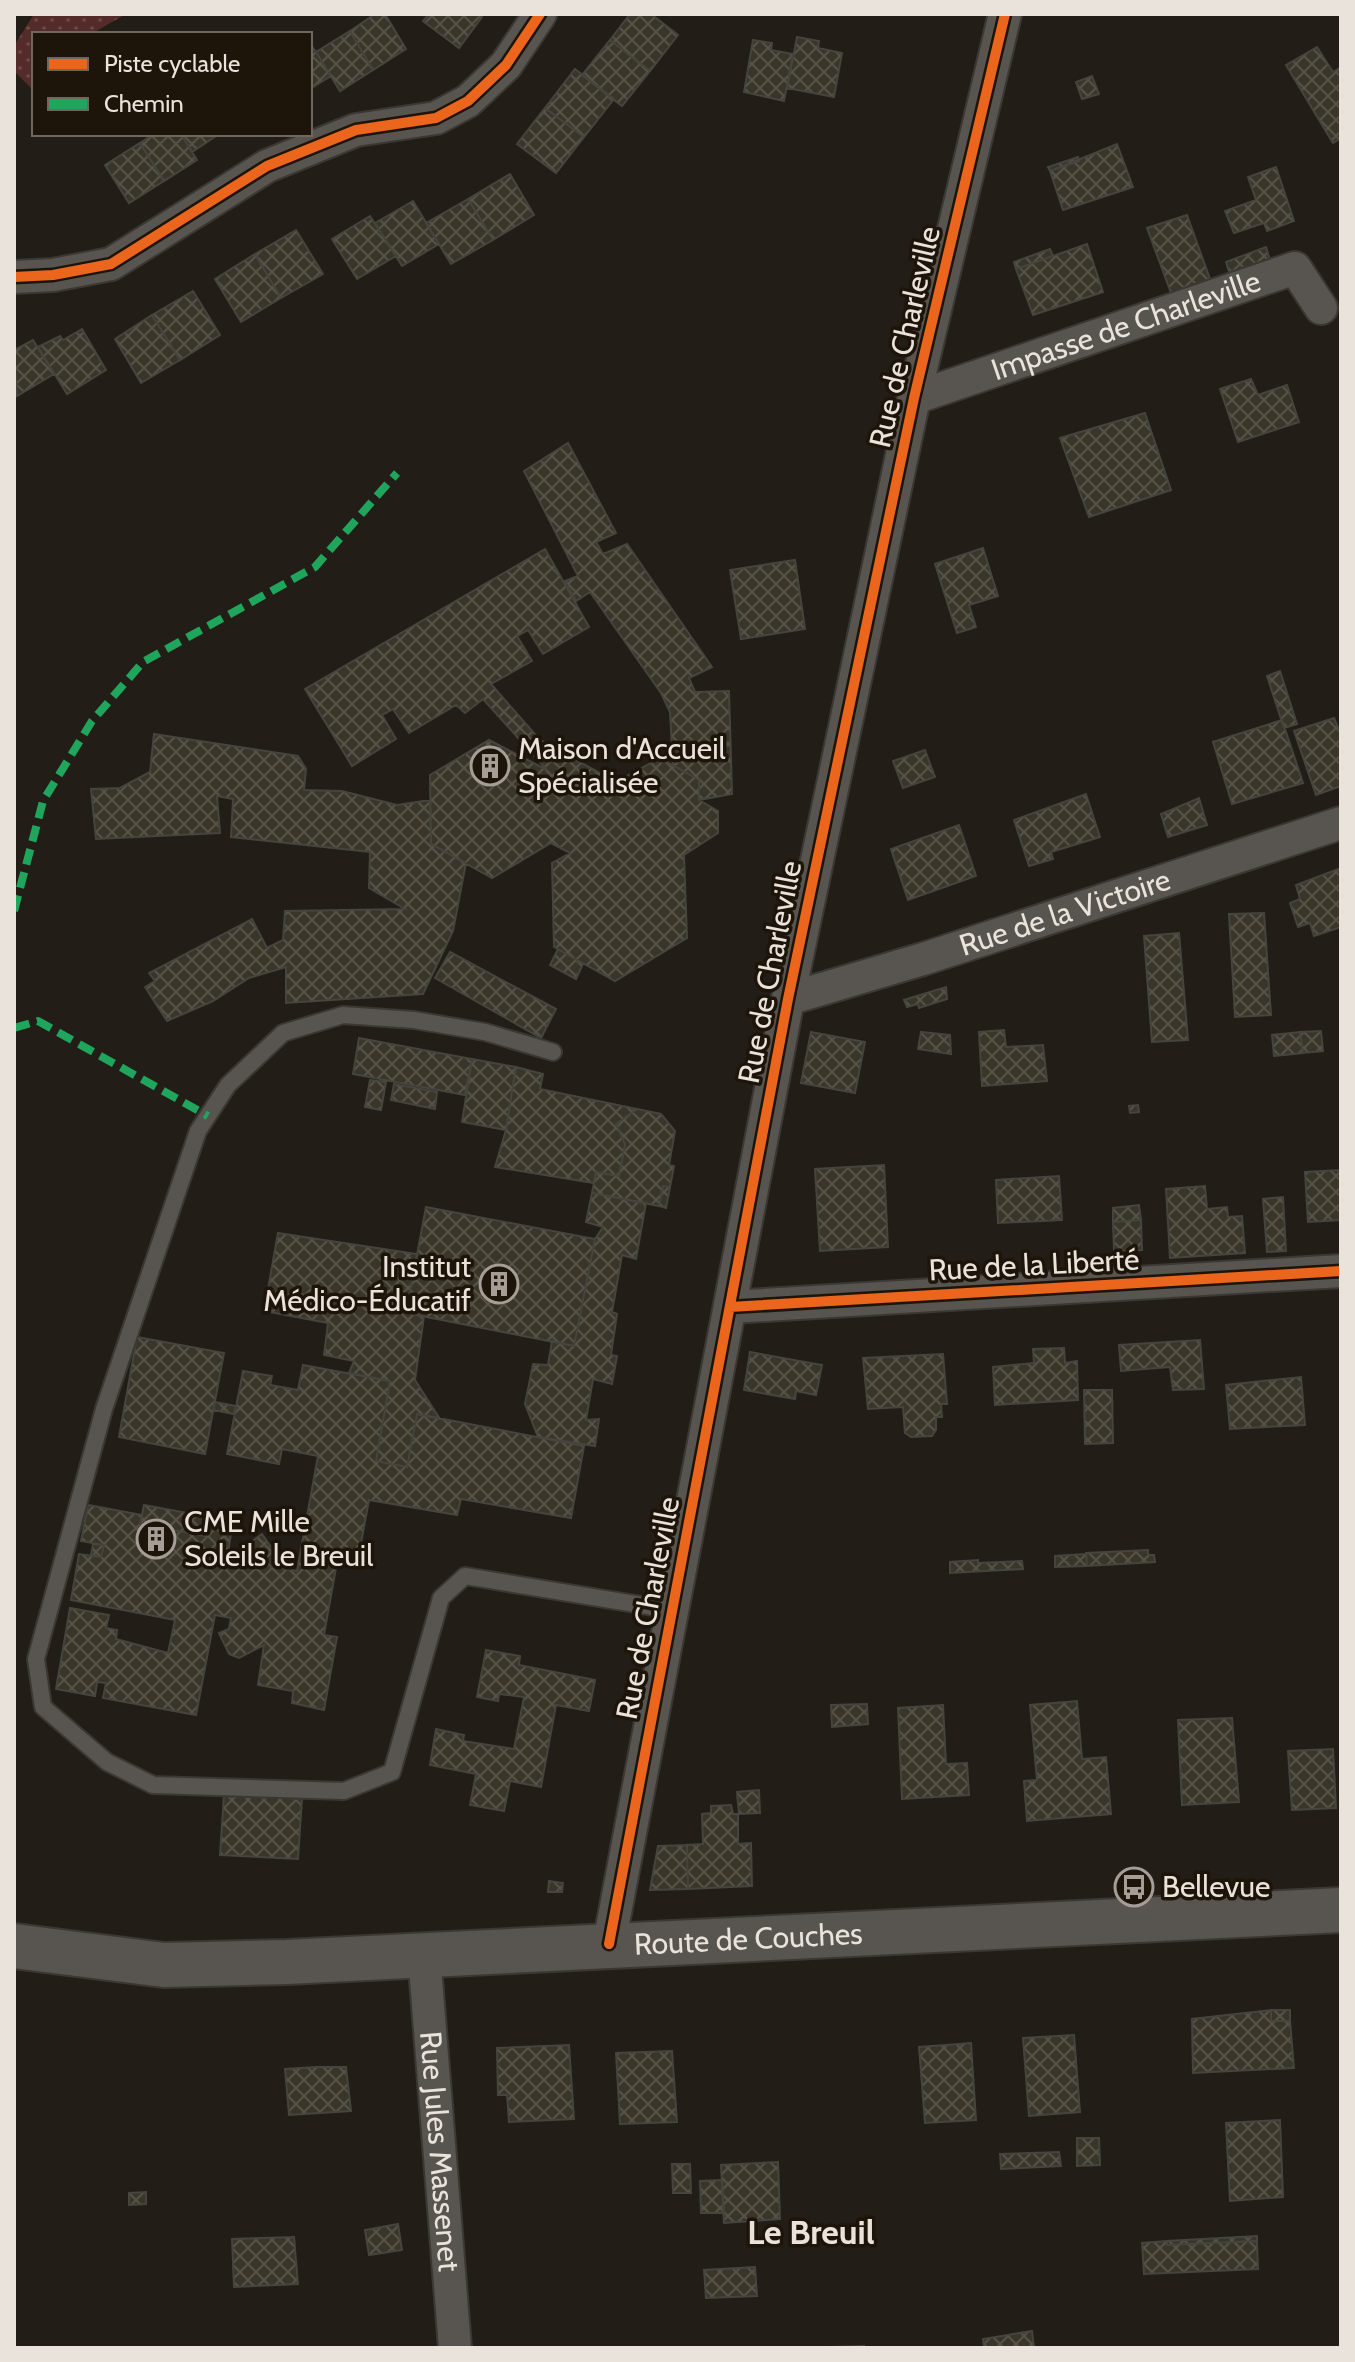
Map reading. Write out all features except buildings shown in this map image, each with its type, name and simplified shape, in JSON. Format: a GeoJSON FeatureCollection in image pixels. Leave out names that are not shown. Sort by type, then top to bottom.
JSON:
{"type":"FeatureCollection","features":[{"type":"Feature","properties":{"kind":"main road","name":"Route de Couches"},"geometry":{"type":"LineString","coordinates":[[14,1946],[164,1965],[1341,1910]]}},
{"type":"Feature","properties":{"kind":"street"},"geometry":{"type":"LineString","coordinates":[[14,277],[53,275],[111,264],[267,166],[356,130],[436,118],[468,101],[506,65],[540,14]]}},
{"type":"Feature","properties":{"kind":"street","name":"Rue de Charleville"},"geometry":{"type":"LineString","coordinates":[[609,1944],[788,999],[914,398],[1005,14]]}},
{"type":"Feature","properties":{"kind":"street","name":"Impasse de Charleville"},"geometry":{"type":"LineString","coordinates":[[914,398],[1295,268],[1321,308]]}},
{"type":"Feature","properties":{"kind":"street","name":"Rue de la Victoire"},"geometry":{"type":"LineString","coordinates":[[788,999],[923,959],[1341,823]]}},
{"type":"Feature","properties":{"kind":"street","name":"Rue de la Liberté"},"geometry":{"type":"LineString","coordinates":[[730,1307],[1341,1271]]}},
{"type":"Feature","properties":{"kind":"street","name":"Rue Jules Massenet"},"geometry":{"type":"LineString","coordinates":[[424,1954],[455,2348]]}},
{"type":"Feature","properties":{"kind":"lane"},"geometry":{"type":"LineString","coordinates":[[553,1052],[471,1030],[414,1020],[343,1015],[283,1033],[228,1085],[198,1131],[104,1409],[36,1659],[43,1707],[107,1762],[153,1785],[344,1791],[392,1772],[441,1598],[465,1576],[672,1610]]}},
{"type":"Feature","properties":{"kind":"shaded area"},"geometry":{"type":"Polygon","coordinates":[[[34,14],[126,14],[94,32],[32,32],[32,89],[14,71],[14,46],[34,14]]]}},
{"type":"Feature","properties":{"kind":"marked path"},"geometry":{"type":"LineString","coordinates":[[14,911],[43,801],[92,721],[143,662],[315,567],[397,473]]}},
{"type":"Feature","properties":{"kind":"marked path"},"geometry":{"type":"LineString","coordinates":[[14,1028],[38,1021],[208,1116]]}},
{"type":"Feature","properties":{"kind":"cycle path"},"geometry":{"type":"LineString","coordinates":[[14,277],[53,275],[111,264],[267,166],[356,130],[436,118],[468,101],[506,65],[540,14]]}},
{"type":"Feature","properties":{"kind":"cycle path"},"geometry":{"type":"LineString","coordinates":[[609,1944],[788,999],[914,398],[1005,14]]}},
{"type":"Feature","properties":{"kind":"cycle path"},"geometry":{"type":"LineString","coordinates":[[730,1307],[1341,1271]]}},
{"type":"Feature","properties":{"kind":"place","name":"Maison d'Accueil Spécialisée"},"geometry":{"type":"Point","coordinates":[490,766]}},
{"type":"Feature","properties":{"kind":"place","name":"Institut Médico-Éducatif"},"geometry":{"type":"Point","coordinates":[499,1284]}},
{"type":"Feature","properties":{"kind":"place","name":"CME Mille Soleils le Breuil"},"geometry":{"type":"Point","coordinates":[156,1539]}},
{"type":"Feature","properties":{"kind":"place","name":"Bellevue"},"geometry":{"type":"Point","coordinates":[1134,1887]}},
{"type":"Feature","properties":{"kind":"district","name":"Le Breuil"},"geometry":{"type":"Point","coordinates":[811,2232]}}]}
